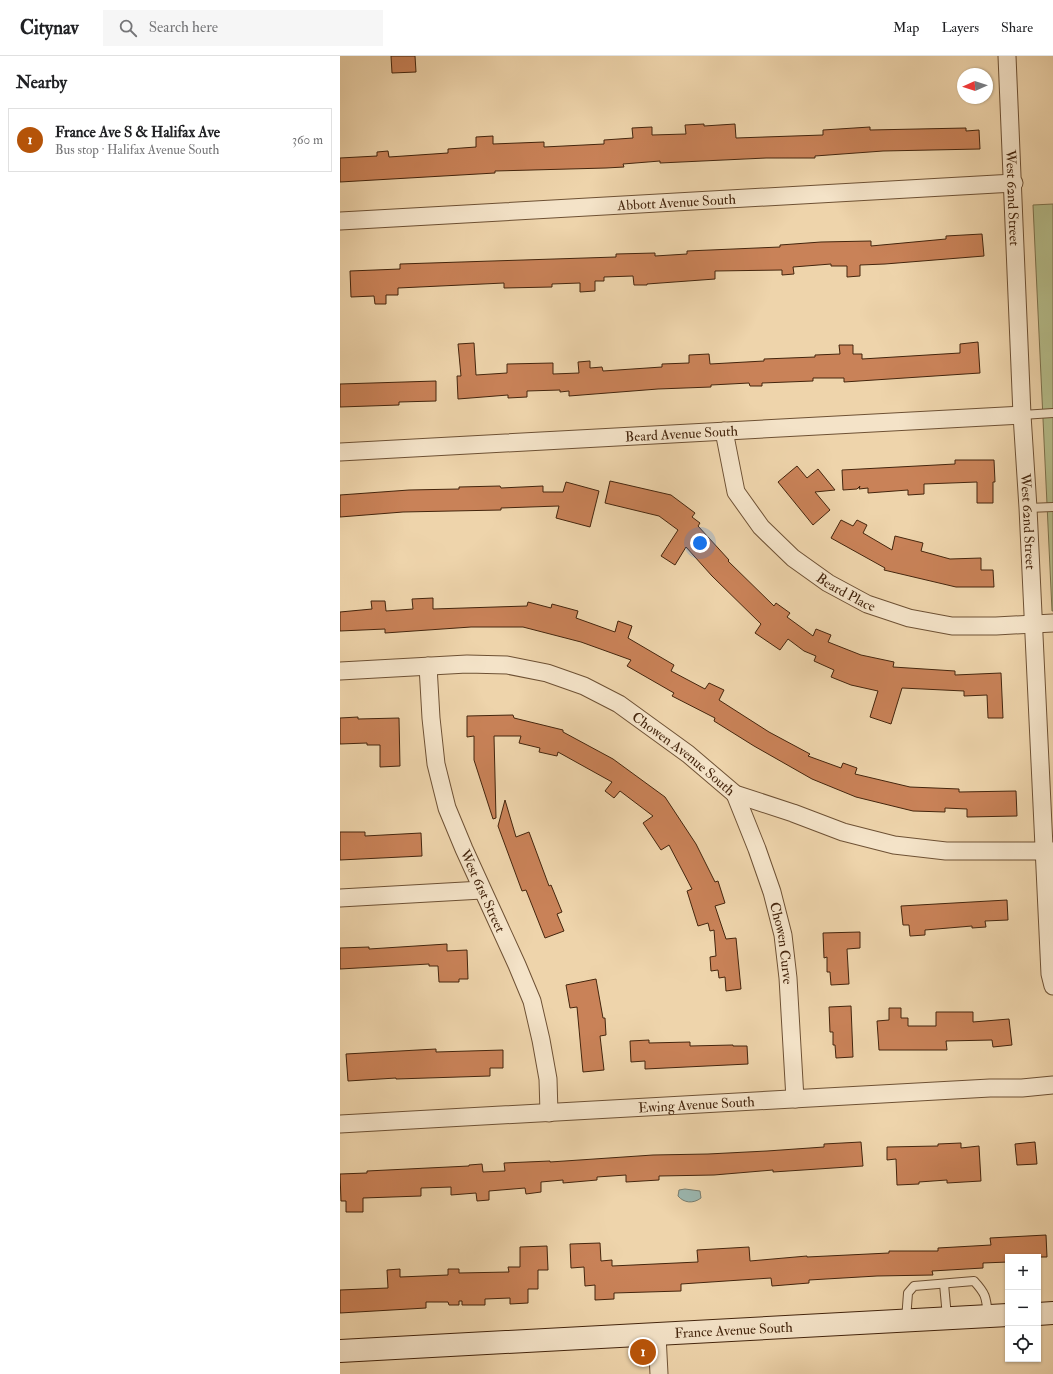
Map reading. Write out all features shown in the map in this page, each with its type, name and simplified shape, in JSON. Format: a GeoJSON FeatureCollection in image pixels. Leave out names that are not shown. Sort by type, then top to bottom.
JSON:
{"type":"FeatureCollection","features":[{"type":"Feature","properties":{"kind":"main road"},"geometry":{"type":"LineString","coordinates":[[1041,1314],[1053,1313]]}},
{"type":"Feature","properties":{"kind":"main road","name":"France Avenue South"},"geometry":{"type":"LineString","coordinates":[[340,1351],[998,1316]]}},
{"type":"Feature","properties":{"kind":"street","name":"West 62nd Street"},"geometry":{"type":"LineString","coordinates":[[1007,56],[1014,183],[1022,415],[1048,851],[1050,974],[1053,986]]}},
{"type":"Feature","properties":{"kind":"street","name":"Abbott Avenue South"},"geometry":{"type":"LineString","coordinates":[[340,221],[1014,183]]}},
{"type":"Feature","properties":{"kind":"street","name":"Beard Avenue South"},"geometry":{"type":"LineString","coordinates":[[340,452],[1022,415]]}},
{"type":"Feature","properties":{"kind":"street","name":"Beard Place"},"geometry":{"type":"LineString","coordinates":[[724,431],[736,492],[761,527],[793,558],[828,583],[867,604],[909,618],[952,626],[1053,624]]}},
{"type":"Feature","properties":{"kind":"street","name":"Chowen Avenue South"},"geometry":{"type":"LineString","coordinates":[[340,671],[467,664],[507,665],[547,672],[584,686],[619,704],[670,740],[735,794],[793,813],[843,832],[894,845],[946,851],[1048,851]]}},
{"type":"Feature","properties":{"kind":"street","name":"West 61st Street"},"geometry":{"type":"LineString","coordinates":[[428,666],[431,718],[436,764],[447,808],[532,1001],[548,1079],[549,1113]]}},
{"type":"Feature","properties":{"kind":"street","name":"Chowen Curve"},"geometry":{"type":"LineString","coordinates":[[735,794],[772,892],[783,935],[788,978],[795,1098]]}},
{"type":"Feature","properties":{"kind":"street"},"geometry":{"type":"LineString","coordinates":[[340,898],[482,890]]}},
{"type":"Feature","properties":{"kind":"street","name":"Ewing Avenue South"},"geometry":{"type":"LineString","coordinates":[[340,1124],[795,1098],[990,1088],[1022,1088],[1053,1085]]}},
{"type":"Feature","properties":{"kind":"street"},"geometry":{"type":"LineString","coordinates":[[657,1335],[659,1374]]}},
{"type":"Feature","properties":{"kind":"lane"},"geometry":{"type":"LineString","coordinates":[[1022,415],[1053,413]]}},
{"type":"Feature","properties":{"kind":"lane"},"geometry":{"type":"LineString","coordinates":[[1028,508],[1053,507]]}},
{"type":"Feature","properties":{"kind":"lane"},"geometry":{"type":"LineString","coordinates":[[906,1321],[908,1293],[914,1286],[974,1281],[982,1290],[986,1299],[998,1316]]}},
{"type":"Feature","properties":{"kind":"lane"},"geometry":{"type":"LineString","coordinates":[[944,1284],[947,1319]]}},
{"type":"Feature","properties":{"kind":"green space"},"geometry":{"type":"Polygon","coordinates":[[[1053,204],[1053,611],[1052,611],[1033,205],[1053,204]]]}},
{"type":"Feature","properties":{"kind":"water"},"geometry":{"type":"Polygon","coordinates":[[[685,1189],[700,1191],[701,1198],[692,1202],[683,1200],[678,1196],[679,1190],[685,1189]]]}},
{"type":"Feature","properties":{"kind":"building"},"geometry":{"type":"Polygon","coordinates":[[[391,56],[415,56],[416,72],[392,73],[391,56]]]}},
{"type":"Feature","properties":{"kind":"building"},"geometry":{"type":"Polygon","coordinates":[[[704,124],[704,126],[735,124],[736,138],[823,135],[823,130],[870,127],[870,130],[966,128],[966,131],[979,130],[980,149],[883,151],[815,156],[815,158],[766,158],[660,163],[660,161],[623,164],[624,167],[495,171],[495,173],[340,182],[340,158],[377,156],[377,152],[388,151],[389,157],[448,153],[448,149],[476,147],[476,137],[493,136],[493,144],[544,142],[544,147],[604,144],[604,140],[633,138],[632,128],[652,127],[652,135],[686,134],[685,125],[704,124]]]}},
{"type":"Feature","properties":{"kind":"building"},"geometry":{"type":"Polygon","coordinates":[[[982,234],[984,256],[860,265],[860,276],[847,277],[847,266],[831,266],[831,264],[793,267],[794,274],[782,275],[782,270],[715,271],[715,279],[647,285],[634,285],[633,276],[604,277],[604,281],[595,281],[595,291],[580,292],[580,283],[552,284],[552,287],[504,288],[504,283],[398,288],[398,295],[386,295],[386,304],[375,304],[374,296],[351,297],[350,271],[400,269],[400,264],[616,257],[616,254],[655,253],[655,256],[687,254],[687,251],[780,247],[780,245],[821,242],[871,241],[871,246],[946,239],[946,236],[982,234]]]}},
{"type":"Feature","properties":{"kind":"building"},"geometry":{"type":"Polygon","coordinates":[[[978,342],[980,373],[844,382],[844,378],[813,378],[813,381],[762,383],[762,386],[750,386],[749,383],[711,385],[711,387],[658,389],[569,396],[569,391],[527,391],[527,397],[508,398],[508,395],[458,399],[457,376],[461,376],[458,344],[474,343],[476,375],[507,373],[507,364],[553,363],[553,374],[579,373],[578,362],[590,361],[590,368],[602,367],[603,371],[662,367],[662,364],[689,363],[689,355],[709,354],[710,364],[764,361],[764,359],[815,357],[815,355],[840,354],[839,345],[853,345],[853,354],[862,354],[862,359],[960,353],[960,344],[978,342]]]}},
{"type":"Feature","properties":{"kind":"building"},"geometry":{"type":"Polygon","coordinates":[[[436,381],[436,401],[399,402],[399,405],[340,407],[340,384],[436,381]]]}},
{"type":"Feature","properties":{"kind":"building"},"geometry":{"type":"Polygon","coordinates":[[[955,460],[994,460],[995,482],[993,482],[993,503],[977,503],[977,482],[924,484],[924,494],[908,495],[908,490],[868,493],[868,488],[859,489],[860,486],[857,489],[843,490],[842,470],[955,464],[955,460]]]}},
{"type":"Feature","properties":{"kind":"building"},"geometry":{"type":"Polygon","coordinates":[[[797,466],[807,478],[818,469],[835,490],[815,492],[830,510],[813,525],[778,482],[797,466]]]}},
{"type":"Feature","properties":{"kind":"building"},"geometry":{"type":"Polygon","coordinates":[[[610,481],[671,495],[695,513],[692,517],[700,523],[698,526],[729,560],[728,561],[774,606],[776,603],[790,613],[787,617],[813,636],[816,629],[831,635],[828,642],[861,655],[894,662],[893,667],[955,671],[955,675],[1001,673],[1003,718],[988,718],[987,695],[964,696],[964,691],[902,688],[891,724],[870,717],[878,691],[851,685],[831,677],[834,670],[814,661],[816,656],[804,651],[788,639],[780,650],[755,633],[761,624],[712,576],[686,547],[675,565],[661,556],[678,530],[659,516],[605,503],[610,481]]]}},
{"type":"Feature","properties":{"kind":"building"},"geometry":{"type":"Polygon","coordinates":[[[566,482],[599,491],[590,527],[556,518],[559,506],[501,508],[501,510],[403,512],[340,517],[340,495],[409,490],[459,489],[459,487],[500,486],[501,488],[543,486],[543,492],[563,492],[566,482]]]}},
{"type":"Feature","properties":{"kind":"building"},"geometry":{"type":"Polygon","coordinates":[[[841,520],[853,526],[857,520],[867,525],[863,533],[892,550],[895,536],[923,543],[921,551],[950,559],[981,558],[981,570],[993,570],[994,587],[956,587],[884,570],[885,568],[831,538],[841,520]]]}},
{"type":"Feature","properties":{"kind":"building"},"geometry":{"type":"Polygon","coordinates":[[[433,598],[433,609],[527,606],[528,602],[551,608],[552,604],[578,611],[576,618],[615,632],[618,621],[632,626],[628,638],[674,665],[671,671],[705,689],[709,683],[724,690],[719,700],[769,732],[810,754],[808,756],[841,768],[843,763],[857,768],[855,774],[910,787],[959,789],[959,792],[1016,791],[1017,816],[967,817],[967,809],[945,808],[945,812],[913,811],[856,797],[812,779],[754,746],[714,721],[715,718],[672,696],[674,693],[627,666],[631,660],[581,642],[523,627],[471,627],[385,633],[385,629],[340,631],[340,612],[372,609],[371,601],[385,601],[386,611],[413,609],[412,599],[433,598]]]}},
{"type":"Feature","properties":{"kind":"building"},"geometry":{"type":"Polygon","coordinates":[[[513,715],[514,718],[563,730],[563,732],[613,759],[665,797],[696,844],[715,882],[718,881],[725,903],[715,906],[726,939],[736,938],[741,989],[726,991],[725,977],[719,978],[718,970],[711,971],[710,957],[716,956],[714,930],[710,931],[708,923],[698,926],[687,891],[692,889],[669,845],[661,850],[643,823],[653,816],[620,791],[614,798],[605,791],[612,782],[558,752],[557,756],[539,752],[540,748],[519,743],[521,736],[494,736],[496,818],[493,819],[474,760],[474,736],[467,737],[467,716],[513,715]]]}},
{"type":"Feature","properties":{"kind":"building"},"geometry":{"type":"Polygon","coordinates":[[[358,717],[358,719],[399,718],[400,766],[380,767],[380,745],[367,745],[367,743],[340,744],[340,718],[358,717]]]}},
{"type":"Feature","properties":{"kind":"building"},"geometry":{"type":"Polygon","coordinates":[[[505,800],[516,837],[529,832],[549,886],[551,885],[562,912],[557,914],[564,931],[545,938],[526,890],[522,891],[498,826],[505,800]]]}},
{"type":"Feature","properties":{"kind":"building"},"geometry":{"type":"Polygon","coordinates":[[[340,832],[365,832],[365,836],[421,833],[422,856],[340,860],[340,832]]]}},
{"type":"Feature","properties":{"kind":"building"},"geometry":{"type":"Polygon","coordinates":[[[1007,900],[1008,920],[985,921],[986,927],[972,928],[972,926],[925,930],[925,935],[910,936],[909,925],[903,925],[901,906],[1007,900]]]}},
{"type":"Feature","properties":{"kind":"building"},"geometry":{"type":"Polygon","coordinates":[[[860,932],[860,948],[847,949],[849,984],[831,985],[830,972],[827,972],[827,957],[824,958],[823,933],[860,932]]]}},
{"type":"Feature","properties":{"kind":"building"},"geometry":{"type":"Polygon","coordinates":[[[447,944],[447,951],[467,950],[468,979],[459,979],[459,982],[439,982],[438,966],[429,966],[429,964],[340,969],[340,948],[369,947],[369,949],[447,944]]]}},
{"type":"Feature","properties":{"kind":"building"},"geometry":{"type":"Polygon","coordinates":[[[596,979],[603,1018],[605,1018],[606,1035],[600,1036],[604,1070],[583,1072],[577,1007],[570,1008],[566,985],[596,979]]]}},
{"type":"Feature","properties":{"kind":"building"},"geometry":{"type":"Polygon","coordinates":[[[851,1006],[853,1057],[836,1058],[835,1045],[833,1045],[833,1032],[830,1032],[829,1007],[851,1006]]]}},
{"type":"Feature","properties":{"kind":"building"},"geometry":{"type":"Polygon","coordinates":[[[889,1008],[901,1008],[901,1018],[908,1018],[908,1026],[936,1026],[936,1012],[973,1012],[973,1022],[1009,1019],[1012,1045],[993,1047],[992,1040],[946,1041],[947,1050],[879,1050],[877,1021],[889,1020],[889,1008]]]}},
{"type":"Feature","properties":{"kind":"building"},"geometry":{"type":"Polygon","coordinates":[[[649,1040],[649,1043],[690,1042],[690,1046],[747,1046],[748,1064],[645,1069],[645,1061],[631,1062],[630,1041],[649,1040]]]}},
{"type":"Feature","properties":{"kind":"building"},"geometry":{"type":"Polygon","coordinates":[[[436,1049],[436,1052],[503,1050],[503,1068],[490,1068],[490,1076],[396,1078],[348,1081],[346,1054],[436,1049]]]}},
{"type":"Feature","properties":{"kind":"building"},"geometry":{"type":"Polygon","coordinates":[[[861,1142],[863,1166],[773,1172],[773,1170],[714,1175],[659,1176],[659,1180],[626,1182],[626,1175],[597,1177],[597,1180],[563,1183],[563,1180],[541,1182],[541,1192],[526,1194],[525,1188],[489,1191],[489,1200],[477,1201],[476,1193],[451,1195],[451,1187],[421,1188],[421,1196],[363,1198],[363,1212],[346,1212],[346,1201],[341,1201],[340,1174],[482,1164],[483,1172],[505,1171],[504,1163],[550,1162],[653,1155],[767,1151],[824,1147],[824,1144],[861,1142]]]}},
{"type":"Feature","properties":{"kind":"building"},"geometry":{"type":"Polygon","coordinates":[[[1035,1142],[1037,1164],[1017,1165],[1015,1144],[1035,1142]]]}},
{"type":"Feature","properties":{"kind":"building"},"geometry":{"type":"Polygon","coordinates":[[[961,1143],[961,1148],[979,1146],[981,1181],[947,1183],[947,1180],[897,1185],[896,1159],[887,1160],[887,1147],[938,1146],[938,1144],[961,1143]]]}},
{"type":"Feature","properties":{"kind":"building"},"geometry":{"type":"Polygon","coordinates":[[[1046,1235],[1047,1257],[1041,1257],[1041,1254],[1005,1254],[1005,1262],[983,1263],[983,1268],[932,1271],[933,1275],[877,1276],[809,1280],[809,1283],[772,1286],[771,1278],[681,1284],[681,1291],[614,1293],[614,1299],[595,1300],[595,1285],[585,1286],[584,1267],[571,1268],[570,1244],[600,1243],[601,1261],[612,1260],[612,1266],[698,1262],[697,1250],[749,1247],[750,1261],[807,1256],[889,1253],[889,1251],[938,1251],[938,1248],[991,1245],[990,1238],[1046,1235]]]}},
{"type":"Feature","properties":{"kind":"building"},"geometry":{"type":"Polygon","coordinates":[[[547,1246],[548,1270],[538,1270],[538,1289],[528,1289],[528,1303],[510,1304],[510,1298],[485,1299],[485,1305],[462,1305],[462,1301],[459,1301],[459,1305],[449,1305],[448,1302],[426,1302],[426,1308],[340,1313],[340,1290],[388,1288],[387,1270],[400,1269],[400,1277],[448,1275],[448,1269],[459,1269],[459,1273],[509,1272],[508,1267],[520,1267],[520,1247],[547,1246]]]}},
{"type":"Feature","properties":{"kind":"place","name":"France Ave S & Halifax Ave"},"geometry":{"type":"Point","coordinates":[643,1352]}}]}
